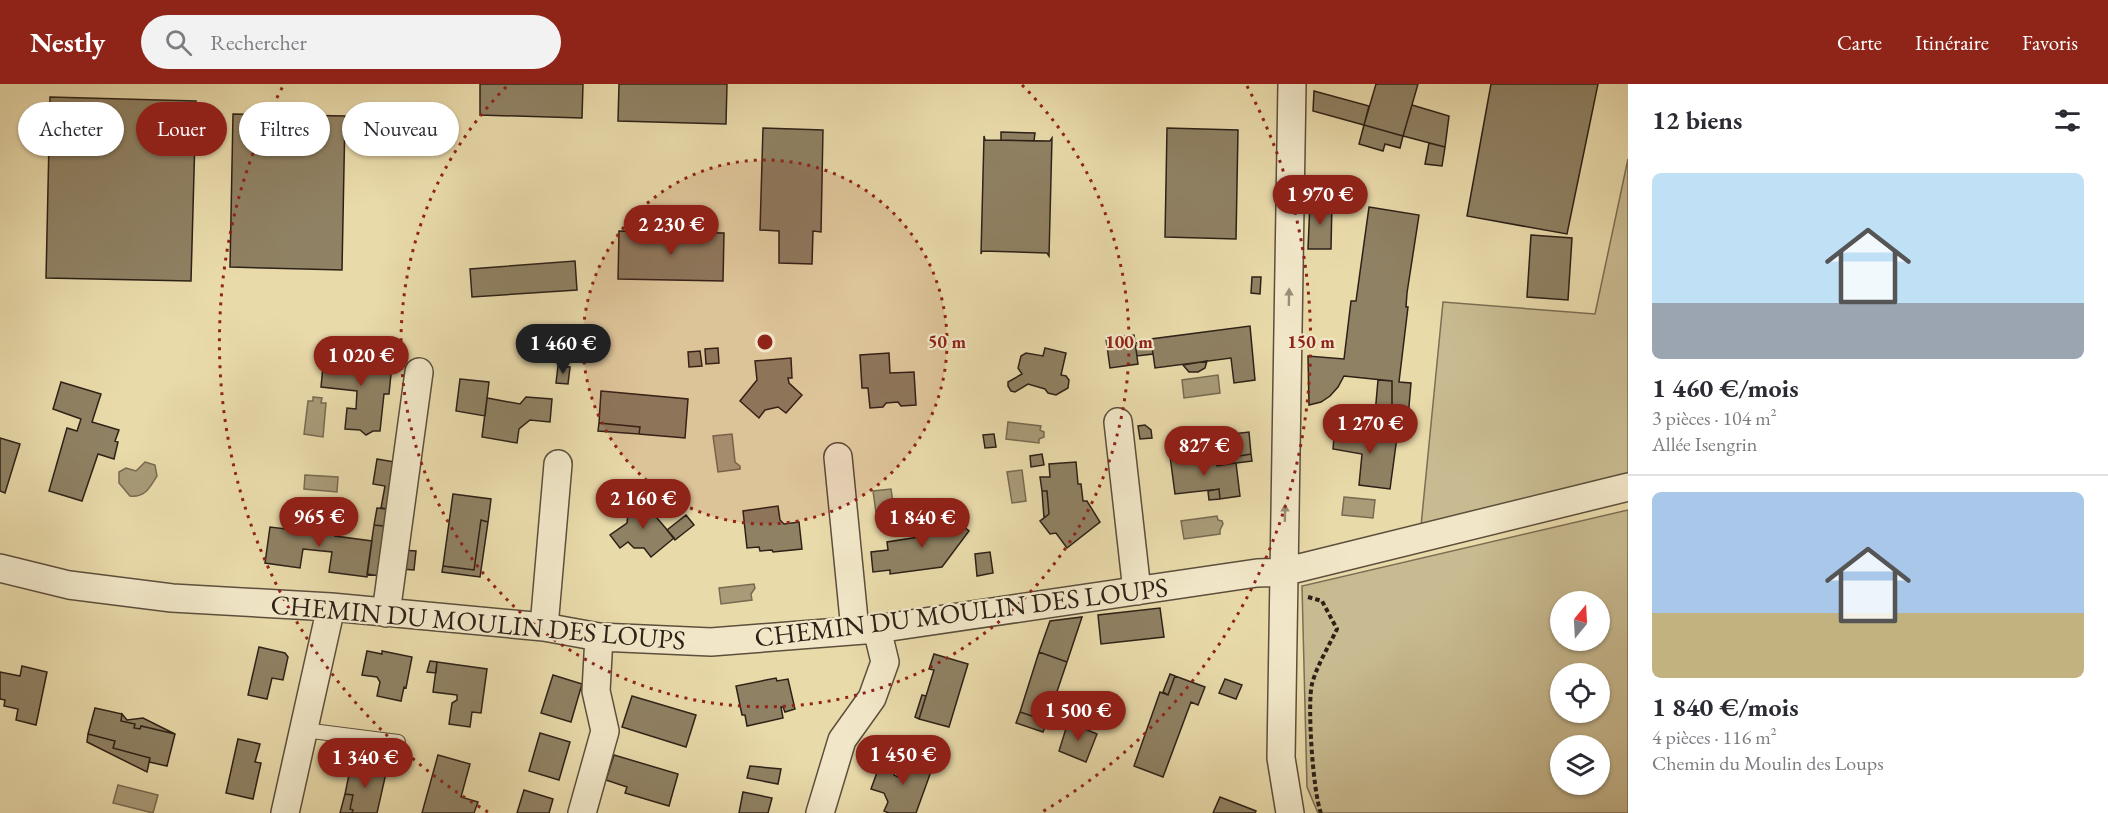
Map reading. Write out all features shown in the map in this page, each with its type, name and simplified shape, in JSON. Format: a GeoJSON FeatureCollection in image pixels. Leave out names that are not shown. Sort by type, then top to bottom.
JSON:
{"type":"FeatureCollection","features":[{"type":"Feature","properties":{"kind":"street"},"geometry":{"type":"LineString","coordinates":[[1290,813],[1281,758],[1292,84]]}},
{"type":"Feature","properties":{"kind":"street"},"geometry":{"type":"LineString","coordinates":[[386,613],[419,372]]}},
{"type":"Feature","properties":{"kind":"street"},"geometry":{"type":"LineString","coordinates":[[1118,422],[1137,591]]}},
{"type":"Feature","properties":{"kind":"street"},"geometry":{"type":"LineString","coordinates":[[820,813],[842,740],[872,698],[885,662],[866,629],[838,457]]}},
{"type":"Feature","properties":{"kind":"street"},"geometry":{"type":"LineString","coordinates":[[544,627],[558,464]]}},
{"type":"Feature","properties":{"kind":"street","name":"CHEMIN DU MOULIN DES LOUPS"},"geometry":{"type":"LineString","coordinates":[[0,568],[69,585],[172,598],[331,607],[544,627],[599,637],[711,642],[866,629],[1257,573],[1283,581],[1628,487]]}},
{"type":"Feature","properties":{"kind":"street"},"geometry":{"type":"LineString","coordinates":[[285,813],[331,607]]}},
{"type":"Feature","properties":{"kind":"street"},"geometry":{"type":"LineString","coordinates":[[582,813],[605,731],[596,691],[599,637]]}},
{"type":"Feature","properties":{"kind":"lane"},"geometry":{"type":"LineString","coordinates":[[304,730],[398,742]]}},
{"type":"Feature","properties":{"kind":"path"},"geometry":{"type":"LineString","coordinates":[[1283,581],[1322,601],[1337,629],[1312,685],[1311,718],[1315,793],[1321,813]]}},
{"type":"Feature","properties":{"kind":"shaded area"},"geometry":{"type":"Polygon","coordinates":[[[1628,159],[1628,477],[1421,526],[1443,302],[1595,314],[1628,159]]]}},
{"type":"Feature","properties":{"kind":"shaded area"},"geometry":{"type":"Polygon","coordinates":[[[1218,375],[1220,393],[1184,398],[1182,380],[1218,375]]]}},
{"type":"Feature","properties":{"kind":"shaded area"},"geometry":{"type":"Polygon","coordinates":[[[313,397],[322,398],[321,403],[326,403],[323,437],[304,434],[308,401],[313,401],[313,397]]]}},
{"type":"Feature","properties":{"kind":"shaded area"},"geometry":{"type":"Polygon","coordinates":[[[1008,422],[1041,426],[1040,430],[1044,432],[1044,437],[1039,439],[1039,443],[1006,439],[1008,422]]]}},
{"type":"Feature","properties":{"kind":"shaded area"},"geometry":{"type":"Polygon","coordinates":[[[732,434],[735,462],[740,469],[718,472],[713,436],[732,434]]]}},
{"type":"Feature","properties":{"kind":"shaded area"},"geometry":{"type":"Polygon","coordinates":[[[145,462],[155,465],[157,476],[143,493],[130,496],[119,483],[119,472],[126,468],[136,471],[145,462]]]}},
{"type":"Feature","properties":{"kind":"shaded area"},"geometry":{"type":"Polygon","coordinates":[[[1022,470],[1026,501],[1012,503],[1007,472],[1022,470]]]}},
{"type":"Feature","properties":{"kind":"shaded area"},"geometry":{"type":"Polygon","coordinates":[[[305,475],[338,477],[337,492],[304,489],[305,475]]]}},
{"type":"Feature","properties":{"kind":"shaded area"},"geometry":{"type":"Polygon","coordinates":[[[891,489],[897,530],[888,532],[883,527],[878,527],[873,491],[891,489]]]}},
{"type":"Feature","properties":{"kind":"shaded area"},"geometry":{"type":"Polygon","coordinates":[[[1344,497],[1375,500],[1373,518],[1342,515],[1344,497]]]}},
{"type":"Feature","properties":{"kind":"shaded area"},"geometry":{"type":"Polygon","coordinates":[[[1628,510],[1628,813],[1318,813],[1307,787],[1302,586],[1628,510]]]}},
{"type":"Feature","properties":{"kind":"shaded area"},"geometry":{"type":"Polygon","coordinates":[[[1217,516],[1223,524],[1220,534],[1184,539],[1181,521],[1217,516]]]}},
{"type":"Feature","properties":{"kind":"shaded area"},"geometry":{"type":"Polygon","coordinates":[[[754,584],[752,600],[721,604],[719,588],[754,584]]]}},
{"type":"Feature","properties":{"kind":"shaded area"},"geometry":{"type":"Polygon","coordinates":[[[118,785],[158,795],[153,813],[113,803],[118,785]]]}},
{"type":"Feature","properties":{"kind":"building"},"geometry":{"type":"Polygon","coordinates":[[[480,84],[583,84],[582,118],[480,115],[480,84]]]}},
{"type":"Feature","properties":{"kind":"building"},"geometry":{"type":"Polygon","coordinates":[[[619,84],[727,84],[726,124],[618,121],[619,84]]]}},
{"type":"Feature","properties":{"kind":"building"},"geometry":{"type":"Polygon","coordinates":[[[1376,84],[1418,84],[1403,136],[1364,125],[1376,84]]]}},
{"type":"Feature","properties":{"kind":"building"},"geometry":{"type":"Polygon","coordinates":[[[1491,84],[1598,84],[1567,234],[1467,216],[1491,84]]]}},
{"type":"Feature","properties":{"kind":"building"},"geometry":{"type":"Polygon","coordinates":[[[1314,91],[1369,106],[1364,125],[1313,111],[1314,91]]]}},
{"type":"Feature","properties":{"kind":"building"},"geometry":{"type":"Polygon","coordinates":[[[50,97],[196,101],[136,102],[136,156],[194,156],[191,281],[46,278],[49,156],[124,156],[124,102],[50,102],[50,97]]]}},
{"type":"Feature","properties":{"kind":"building"},"geometry":{"type":"Polygon","coordinates":[[[1412,105],[1449,116],[1445,147],[1403,136],[1412,105]]]}},
{"type":"Feature","properties":{"kind":"building"},"geometry":{"type":"Polygon","coordinates":[[[233,114],[239,114],[239,156],[330,156],[330,116],[342,116],[342,156],[344,156],[342,270],[230,267],[233,114]]]}},
{"type":"Feature","properties":{"kind":"building"},"geometry":{"type":"Polygon","coordinates":[[[1364,125],[1403,136],[1400,148],[1385,144],[1383,151],[1359,144],[1364,125]]]}},
{"type":"Feature","properties":{"kind":"building"},"geometry":{"type":"Polygon","coordinates":[[[763,128],[823,130],[821,232],[813,231],[812,264],[779,263],[779,231],[760,230],[763,128]]]}},
{"type":"Feature","properties":{"kind":"building"},"geometry":{"type":"Polygon","coordinates":[[[1167,128],[1238,130],[1236,239],[1165,237],[1167,128]]]}},
{"type":"Feature","properties":{"kind":"building"},"geometry":{"type":"Polygon","coordinates":[[[1001,132],[1035,133],[1034,141],[1001,140],[1001,132]]]}},
{"type":"Feature","properties":{"kind":"building"},"geometry":{"type":"Polygon","coordinates":[[[984,136],[985,140],[1050,141],[1052,138],[1049,256],[1047,253],[982,251],[981,254],[984,136]]]}},
{"type":"Feature","properties":{"kind":"building"},"geometry":{"type":"Polygon","coordinates":[[[1429,143],[1445,147],[1442,166],[1425,164],[1429,143]]]}},
{"type":"Feature","properties":{"kind":"building"},"geometry":{"type":"Polygon","coordinates":[[[1310,202],[1332,202],[1331,249],[1308,249],[1310,202]]]}},
{"type":"Feature","properties":{"kind":"building"},"geometry":{"type":"Polygon","coordinates":[[[1369,207],[1419,215],[1407,293],[1406,307],[1408,307],[1399,382],[1411,383],[1408,418],[1392,416],[1392,381],[1344,376],[1330,396],[1321,402],[1309,405],[1308,356],[1344,359],[1351,301],[1356,301],[1369,207]]]}},
{"type":"Feature","properties":{"kind":"building"},"geometry":{"type":"Polygon","coordinates":[[[619,231],[724,233],[723,281],[618,279],[619,231]]]}},
{"type":"Feature","properties":{"kind":"building"},"geometry":{"type":"Polygon","coordinates":[[[1531,235],[1572,238],[1568,300],[1527,297],[1531,235]]]}},
{"type":"Feature","properties":{"kind":"building"},"geometry":{"type":"Polygon","coordinates":[[[575,261],[577,290],[472,297],[470,269],[575,261]]]}},
{"type":"Feature","properties":{"kind":"building"},"geometry":{"type":"Polygon","coordinates":[[[1252,277],[1261,277],[1260,294],[1251,293],[1252,277]]]}},
{"type":"Feature","properties":{"kind":"building"},"geometry":{"type":"Polygon","coordinates":[[[1250,326],[1255,380],[1234,383],[1231,358],[1155,368],[1151,339],[1250,326]]]}},
{"type":"Feature","properties":{"kind":"building"},"geometry":{"type":"Polygon","coordinates":[[[1134,335],[1138,364],[1110,368],[1106,339],[1134,335]]]}},
{"type":"Feature","properties":{"kind":"building"},"geometry":{"type":"Polygon","coordinates":[[[1151,340],[1153,354],[1137,356],[1135,343],[1151,340]]]}},
{"type":"Feature","properties":{"kind":"building"},"geometry":{"type":"Polygon","coordinates":[[[718,348],[719,363],[706,364],[705,349],[718,348]]]}},
{"type":"Feature","properties":{"kind":"building"},"geometry":{"type":"Polygon","coordinates":[[[1045,348],[1066,353],[1061,375],[1066,376],[1069,380],[1068,388],[1056,395],[1028,384],[1015,392],[1011,391],[1008,382],[1022,374],[1018,368],[1021,356],[1026,353],[1043,356],[1045,348]]]}},
{"type":"Feature","properties":{"kind":"building"},"geometry":{"type":"Polygon","coordinates":[[[700,351],[702,366],[689,367],[688,352],[700,351]]]}},
{"type":"Feature","properties":{"kind":"building"},"geometry":{"type":"Polygon","coordinates":[[[889,353],[890,373],[914,372],[916,405],[901,406],[898,402],[870,408],[868,388],[862,388],[860,355],[889,353]]]}},
{"type":"Feature","properties":{"kind":"building"},"geometry":{"type":"Polygon","coordinates":[[[393,354],[389,394],[384,394],[380,431],[373,431],[366,435],[360,430],[345,429],[347,408],[356,409],[357,391],[321,387],[324,356],[365,360],[366,355],[393,354]]]}},
{"type":"Feature","properties":{"kind":"building"},"geometry":{"type":"Polygon","coordinates":[[[791,358],[792,378],[788,378],[789,383],[802,395],[786,413],[778,407],[765,410],[759,418],[740,401],[757,380],[755,361],[791,358]]]}},
{"type":"Feature","properties":{"kind":"building"},"geometry":{"type":"Polygon","coordinates":[[[1207,361],[1205,368],[1198,372],[1189,372],[1183,365],[1207,361]]]}},
{"type":"Feature","properties":{"kind":"building"},"geometry":{"type":"Polygon","coordinates":[[[558,366],[570,367],[568,384],[556,383],[558,366]]]}},
{"type":"Feature","properties":{"kind":"building"},"geometry":{"type":"Polygon","coordinates":[[[460,379],[489,382],[485,416],[456,411],[460,379]]]}},
{"type":"Feature","properties":{"kind":"building"},"geometry":{"type":"Polygon","coordinates":[[[1378,380],[1392,381],[1392,416],[1375,414],[1378,380]]]}},
{"type":"Feature","properties":{"kind":"building"},"geometry":{"type":"Polygon","coordinates":[[[61,382],[101,394],[92,422],[119,430],[115,441],[118,442],[114,459],[98,454],[82,501],[49,491],[67,428],[77,431],[81,419],[53,409],[61,382]]]}},
{"type":"Feature","properties":{"kind":"building"},"geometry":{"type":"Polygon","coordinates":[[[601,391],[688,399],[685,438],[639,434],[640,427],[599,423],[601,391]]]}},
{"type":"Feature","properties":{"kind":"building"},"geometry":{"type":"Polygon","coordinates":[[[526,397],[552,399],[550,422],[530,420],[519,429],[517,443],[482,437],[487,398],[520,404],[526,397]]]}},
{"type":"Feature","properties":{"kind":"building"},"geometry":{"type":"Polygon","coordinates":[[[599,423],[640,427],[639,434],[598,431],[599,423]]]}},
{"type":"Feature","properties":{"kind":"building"},"geometry":{"type":"Polygon","coordinates":[[[1145,425],[1151,430],[1152,438],[1140,439],[1138,426],[1145,425]]]}},
{"type":"Feature","properties":{"kind":"building"},"geometry":{"type":"Polygon","coordinates":[[[1335,428],[1397,437],[1390,489],[1359,485],[1362,454],[1333,449],[1335,428]]]}},
{"type":"Feature","properties":{"kind":"building"},"geometry":{"type":"Polygon","coordinates":[[[1249,432],[1251,454],[1227,458],[1224,435],[1249,432]]]}},
{"type":"Feature","properties":{"kind":"building"},"geometry":{"type":"Polygon","coordinates":[[[994,434],[996,447],[985,448],[983,435],[994,434]]]}},
{"type":"Feature","properties":{"kind":"building"},"geometry":{"type":"Polygon","coordinates":[[[0,438],[20,444],[5,493],[0,491],[0,438]]]}},
{"type":"Feature","properties":{"kind":"building"},"geometry":{"type":"Polygon","coordinates":[[[1197,453],[1198,463],[1188,464],[1187,454],[1197,453]]]}},
{"type":"Feature","properties":{"kind":"building"},"geometry":{"type":"Polygon","coordinates":[[[1042,454],[1044,465],[1031,467],[1030,456],[1042,454]]]}},
{"type":"Feature","properties":{"kind":"building"},"geometry":{"type":"Polygon","coordinates":[[[1187,454],[1188,464],[1216,461],[1217,466],[1236,463],[1240,496],[1220,499],[1219,489],[1175,494],[1170,456],[1187,454]]]}},
{"type":"Feature","properties":{"kind":"building"},"geometry":{"type":"Polygon","coordinates":[[[1251,454],[1252,461],[1228,464],[1227,458],[1251,454]]]}},
{"type":"Feature","properties":{"kind":"building"},"geometry":{"type":"Polygon","coordinates":[[[377,459],[401,463],[395,510],[381,508],[385,486],[373,484],[377,459]]]}},
{"type":"Feature","properties":{"kind":"building"},"geometry":{"type":"Polygon","coordinates":[[[1076,462],[1078,484],[1081,484],[1083,501],[1087,501],[1100,522],[1067,548],[1056,533],[1050,534],[1040,521],[1049,514],[1047,491],[1042,491],[1040,477],[1050,477],[1049,464],[1076,462]]]}},
{"type":"Feature","properties":{"kind":"building"},"geometry":{"type":"Polygon","coordinates":[[[1219,489],[1220,499],[1209,500],[1208,491],[1219,489]]]}},
{"type":"Feature","properties":{"kind":"building"},"geometry":{"type":"Polygon","coordinates":[[[1042,491],[1047,491],[1049,514],[1044,518],[1042,491]]]}},
{"type":"Feature","properties":{"kind":"building"},"geometry":{"type":"Polygon","coordinates":[[[453,494],[491,499],[488,522],[481,520],[474,570],[443,566],[453,494]]]}},
{"type":"Feature","properties":{"kind":"building"},"geometry":{"type":"Polygon","coordinates":[[[630,495],[659,498],[658,506],[629,504],[630,495]]]}},
{"type":"Feature","properties":{"kind":"building"},"geometry":{"type":"Polygon","coordinates":[[[629,504],[658,506],[657,518],[674,538],[651,557],[644,548],[634,548],[628,542],[620,548],[610,535],[627,523],[629,504]]]}},
{"type":"Feature","properties":{"kind":"building"},"geometry":{"type":"Polygon","coordinates":[[[778,506],[780,520],[784,524],[799,522],[802,549],[773,552],[772,550],[760,551],[759,547],[747,548],[743,511],[778,506]]]}},
{"type":"Feature","properties":{"kind":"building"},"geometry":{"type":"Polygon","coordinates":[[[377,508],[395,510],[393,527],[374,525],[377,508]]]}},
{"type":"Feature","properties":{"kind":"building"},"geometry":{"type":"Polygon","coordinates":[[[306,511],[338,515],[336,526],[305,521],[306,511]]]}},
{"type":"Feature","properties":{"kind":"building"},"geometry":{"type":"Polygon","coordinates":[[[945,512],[969,531],[942,567],[890,574],[890,570],[873,572],[871,552],[888,550],[887,542],[925,536],[945,512]]]}},
{"type":"Feature","properties":{"kind":"building"},"geometry":{"type":"Polygon","coordinates":[[[686,515],[694,525],[675,540],[667,530],[686,515]]]}},
{"type":"Feature","properties":{"kind":"building"},"geometry":{"type":"Polygon","coordinates":[[[481,520],[488,522],[480,577],[442,572],[443,566],[474,570],[481,520]]]}},
{"type":"Feature","properties":{"kind":"building"},"geometry":{"type":"Polygon","coordinates":[[[305,521],[336,526],[335,536],[372,541],[367,577],[329,572],[332,552],[303,549],[300,568],[265,563],[270,527],[303,531],[305,521]]]}},
{"type":"Feature","properties":{"kind":"building"},"geometry":{"type":"Polygon","coordinates":[[[374,525],[393,527],[386,577],[367,574],[374,525]]]}},
{"type":"Feature","properties":{"kind":"building"},"geometry":{"type":"Polygon","coordinates":[[[402,550],[416,551],[414,570],[401,569],[402,550]]]}},
{"type":"Feature","properties":{"kind":"building"},"geometry":{"type":"Polygon","coordinates":[[[990,552],[993,573],[977,576],[975,554],[990,552]]]}},
{"type":"Feature","properties":{"kind":"building"},"geometry":{"type":"Polygon","coordinates":[[[1160,608],[1164,637],[1101,644],[1098,615],[1160,608]]]}},
{"type":"Feature","properties":{"kind":"building"},"geometry":{"type":"Polygon","coordinates":[[[1082,617],[1067,662],[1039,652],[1050,621],[1082,617]]]}},
{"type":"Feature","properties":{"kind":"building"},"geometry":{"type":"Polygon","coordinates":[[[259,647],[285,653],[288,657],[283,680],[272,678],[267,699],[248,695],[259,647]]]}},
{"type":"Feature","properties":{"kind":"building"},"geometry":{"type":"Polygon","coordinates":[[[367,651],[382,654],[382,651],[412,657],[401,701],[377,696],[380,682],[377,677],[362,675],[367,651]]]}},
{"type":"Feature","properties":{"kind":"building"},"geometry":{"type":"Polygon","coordinates":[[[1039,652],[1067,662],[1047,721],[1020,712],[1039,652]]]}},
{"type":"Feature","properties":{"kind":"building"},"geometry":{"type":"Polygon","coordinates":[[[934,654],[968,664],[949,727],[919,719],[934,670],[929,669],[934,654]]]}},
{"type":"Feature","properties":{"kind":"building"},"geometry":{"type":"Polygon","coordinates":[[[430,661],[437,662],[436,673],[427,672],[430,661]]]}},
{"type":"Feature","properties":{"kind":"building"},"geometry":{"type":"Polygon","coordinates":[[[437,662],[487,669],[481,713],[472,712],[470,727],[449,724],[452,703],[457,700],[457,695],[433,692],[437,662]]]}},
{"type":"Feature","properties":{"kind":"building"},"geometry":{"type":"Polygon","coordinates":[[[22,666],[47,672],[36,725],[16,720],[18,709],[4,706],[5,700],[0,699],[0,672],[20,676],[22,666]]]}},
{"type":"Feature","properties":{"kind":"building"},"geometry":{"type":"Polygon","coordinates":[[[1170,674],[1175,676],[1168,695],[1163,692],[1170,674]]]}},
{"type":"Feature","properties":{"kind":"building"},"geometry":{"type":"Polygon","coordinates":[[[553,675],[582,684],[571,722],[541,713],[553,675]]]}},
{"type":"Feature","properties":{"kind":"building"},"geometry":{"type":"Polygon","coordinates":[[[1175,676],[1205,687],[1198,705],[1191,702],[1163,777],[1134,766],[1160,692],[1168,695],[1175,676]]]}},
{"type":"Feature","properties":{"kind":"building"},"geometry":{"type":"Polygon","coordinates":[[[776,678],[777,681],[788,679],[795,709],[785,712],[781,707],[783,718],[747,726],[745,715],[742,715],[736,686],[776,678]]]}},
{"type":"Feature","properties":{"kind":"building"},"geometry":{"type":"Polygon","coordinates":[[[1225,679],[1242,685],[1236,699],[1219,693],[1225,679]]]}},
{"type":"Feature","properties":{"kind":"building"},"geometry":{"type":"Polygon","coordinates":[[[922,695],[926,696],[919,719],[915,717],[922,695]]]}},
{"type":"Feature","properties":{"kind":"building"},"geometry":{"type":"Polygon","coordinates":[[[632,696],[696,715],[686,747],[622,727],[632,696]]]}},
{"type":"Feature","properties":{"kind":"building"},"geometry":{"type":"Polygon","coordinates":[[[95,708],[122,714],[121,721],[135,724],[134,728],[140,729],[141,726],[175,734],[167,766],[149,762],[150,758],[113,748],[115,741],[88,734],[95,708]]]}},
{"type":"Feature","properties":{"kind":"building"},"geometry":{"type":"Polygon","coordinates":[[[1020,712],[1047,721],[1043,732],[1016,723],[1020,712]]]}},
{"type":"Feature","properties":{"kind":"building"},"geometry":{"type":"Polygon","coordinates":[[[122,714],[127,720],[143,718],[175,734],[141,726],[140,729],[134,728],[135,724],[121,721],[122,714]]]}},
{"type":"Feature","properties":{"kind":"building"},"geometry":{"type":"Polygon","coordinates":[[[1068,722],[1097,734],[1086,762],[1059,751],[1068,722]]]}},
{"type":"Feature","properties":{"kind":"building"},"geometry":{"type":"Polygon","coordinates":[[[540,733],[570,742],[559,780],[529,771],[540,733]]]}},
{"type":"Feature","properties":{"kind":"building"},"geometry":{"type":"Polygon","coordinates":[[[88,734],[115,741],[113,748],[150,758],[147,772],[87,742],[88,734]]]}},
{"type":"Feature","properties":{"kind":"building"},"geometry":{"type":"Polygon","coordinates":[[[238,739],[260,744],[255,762],[261,763],[253,799],[226,793],[238,739]]]}},
{"type":"Feature","properties":{"kind":"building"},"geometry":{"type":"Polygon","coordinates":[[[438,755],[470,764],[461,797],[478,802],[474,813],[422,813],[438,755]]]}},
{"type":"Feature","properties":{"kind":"building"},"geometry":{"type":"Polygon","coordinates":[[[614,755],[678,774],[669,806],[625,793],[627,787],[606,780],[614,755]]]}},
{"type":"Feature","properties":{"kind":"building"},"geometry":{"type":"Polygon","coordinates":[[[906,756],[933,766],[916,813],[889,813],[884,811],[888,802],[884,793],[871,789],[880,764],[896,770],[894,775],[898,777],[906,756]]]}},
{"type":"Feature","properties":{"kind":"building"},"geometry":{"type":"Polygon","coordinates":[[[351,765],[386,773],[377,813],[352,813],[353,810],[350,809],[353,795],[345,794],[351,765]]]}},
{"type":"Feature","properties":{"kind":"building"},"geometry":{"type":"Polygon","coordinates":[[[750,766],[781,769],[778,784],[747,778],[750,766]]]}},
{"type":"Feature","properties":{"kind":"building"},"geometry":{"type":"Polygon","coordinates":[[[524,790],[553,799],[549,813],[517,813],[524,790]]]}},
{"type":"Feature","properties":{"kind":"building"},"geometry":{"type":"Polygon","coordinates":[[[743,792],[772,798],[768,813],[739,813],[743,792]]]}},
{"type":"Feature","properties":{"kind":"building"},"geometry":{"type":"Polygon","coordinates":[[[345,794],[353,795],[350,809],[353,810],[352,813],[340,813],[345,794]]]}},
{"type":"Feature","properties":{"kind":"building"},"geometry":{"type":"Polygon","coordinates":[[[1220,797],[1256,811],[1255,813],[1213,813],[1220,797]]]}}]}
